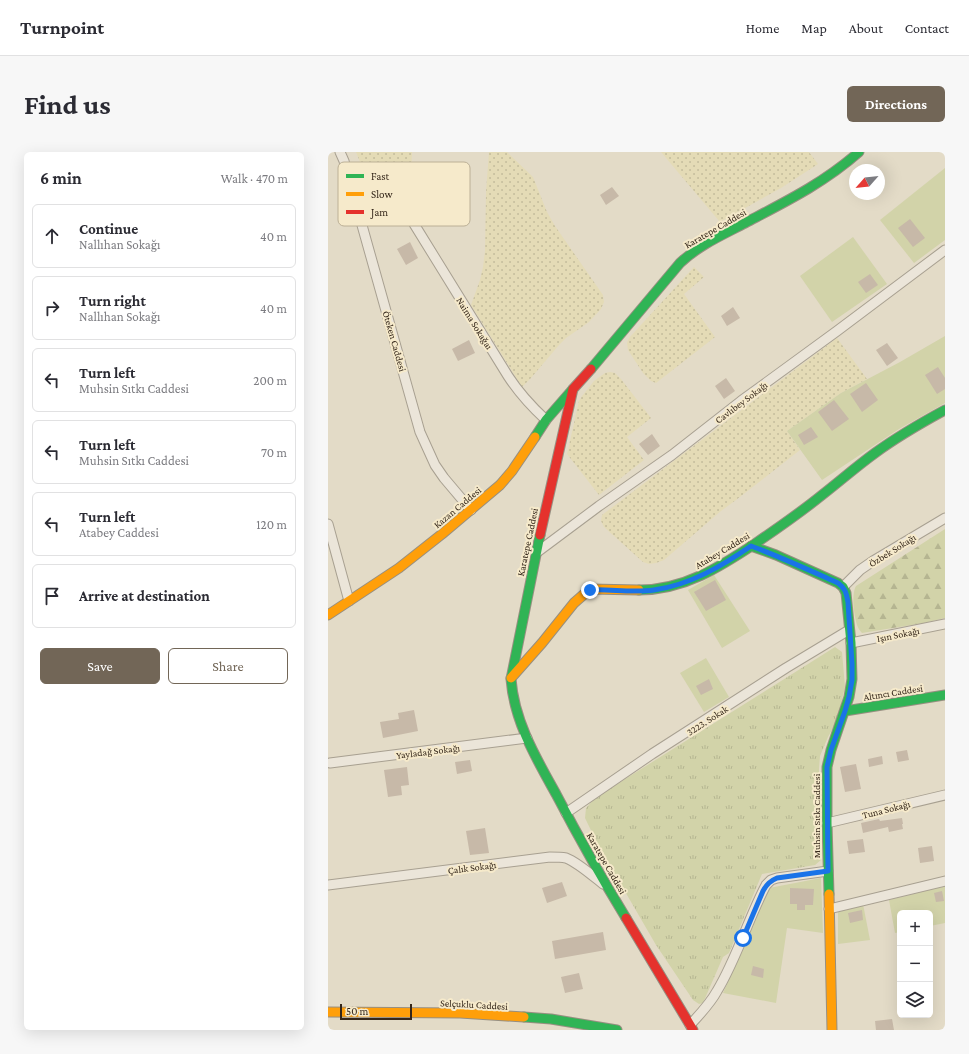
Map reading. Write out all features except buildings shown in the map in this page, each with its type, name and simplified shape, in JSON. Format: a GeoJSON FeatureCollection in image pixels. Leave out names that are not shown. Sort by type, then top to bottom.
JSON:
{"type":"FeatureCollection","features":[{"type":"Feature","properties":{"kind":"street","name":"Karatepe Caddesi"},"geometry":{"type":"LineString","coordinates":[[692,1028],[607,887],[527,738],[513,700],[511,679],[536,553],[573,388],[609,348],[680,263],[692,252],[720,235],[817,184],[844,165],[859,152]]}},
{"type":"Feature","properties":{"kind":"street","name":"Öteken Caddesi"},"geometry":{"type":"LineString","coordinates":[[362,226],[420,432],[435,466],[471,510]]}},
{"type":"Feature","properties":{"kind":"street","name":"Naima Sokağaı"},"geometry":{"type":"LineString","coordinates":[[415,226],[518,392],[546,420]]}},
{"type":"Feature","properties":{"kind":"street","name":"Cavlıbey Sokağı"},"geometry":{"type":"LineString","coordinates":[[536,553],[599,506],[672,455],[741,401],[945,250]]}},
{"type":"Feature","properties":{"kind":"street","name":"Kazan Caddesi"},"geometry":{"type":"LineString","coordinates":[[328,615],[399,568],[500,485],[512,471],[546,420],[573,388]]}},
{"type":"Feature","properties":{"kind":"street","name":"Atabey Caddesi"},"geometry":{"type":"LineString","coordinates":[[511,679],[584,593],[590,590],[654,590],[674,586],[707,573],[779,527],[876,452],[945,410]]}},
{"type":"Feature","properties":{"kind":"street","name":"Özbek Sokağı"},"geometry":{"type":"LineString","coordinates":[[843,587],[860,570],[873,561],[945,518]]}},
{"type":"Feature","properties":{"kind":"street"},"geometry":{"type":"LineString","coordinates":[[328,524],[349,601]]}},
{"type":"Feature","properties":{"kind":"street"},"geometry":{"type":"LineString","coordinates":[[751,546],[804,567],[838,583],[843,587]]}},
{"type":"Feature","properties":{"kind":"street","name":"Muhsin Sıtkı Caddesi"},"geometry":{"type":"LineString","coordinates":[[832,1030],[827,767],[831,750],[845,711],[852,680],[848,602],[843,587]]}},
{"type":"Feature","properties":{"kind":"street","name":"Işın Sokağı"},"geometry":{"type":"LineString","coordinates":[[851,643],[945,624]]}},
{"type":"Feature","properties":{"kind":"street","name":"3223. Sokak"},"geometry":{"type":"LineString","coordinates":[[566,813],[652,754],[786,668],[850,630]]}},
{"type":"Feature","properties":{"kind":"street","name":"Altıncı Caddesi"},"geometry":{"type":"LineString","coordinates":[[845,711],[945,695]]}},
{"type":"Feature","properties":{"kind":"street","name":"Yayladağ Sokağı"},"geometry":{"type":"LineString","coordinates":[[330,763],[527,738]]}},
{"type":"Feature","properties":{"kind":"street","name":"Tuna Sokağı"},"geometry":{"type":"LineString","coordinates":[[827,823],[945,795]]}},
{"type":"Feature","properties":{"kind":"street","name":"Çalık Sokağı"},"geometry":{"type":"LineString","coordinates":[[328,885],[559,857],[574,862],[607,887]]}},
{"type":"Feature","properties":{"kind":"street"},"geometry":{"type":"LineString","coordinates":[[692,1028],[717,992],[766,885],[771,880],[777,878],[828,871]]}},
{"type":"Feature","properties":{"kind":"street"},"geometry":{"type":"LineString","coordinates":[[829,908],[945,881]]}},
{"type":"Feature","properties":{"kind":"street","name":"Selçuklu Caddesi"},"geometry":{"type":"LineString","coordinates":[[328,1012],[460,1013],[551,1019],[617,1030]]}},
{"type":"Feature","properties":{"kind":"shaded area"},"geometry":{"type":"Polygon","coordinates":[[[356,152],[412,152],[412,162],[360,162],[356,152]]]}},
{"type":"Feature","properties":{"kind":"shaded area"},"geometry":{"type":"Polygon","coordinates":[[[489,152],[507,152],[533,177],[547,212],[603,295],[604,302],[601,309],[589,322],[566,338],[522,387],[471,305],[480,280],[485,251],[486,192],[489,152]]]}},
{"type":"Feature","properties":{"kind":"shaded area"},"geometry":{"type":"Polygon","coordinates":[[[661,152],[809,152],[818,164],[781,188],[720,222],[661,152]]]}},
{"type":"Feature","properties":{"kind":"shaded area"},"geometry":{"type":"Polygon","coordinates":[[[694,267],[704,277],[684,294],[715,337],[656,383],[651,381],[643,373],[628,350],[627,343],[629,338],[694,267]]]}},
{"type":"Feature","properties":{"kind":"shaded area"},"geometry":{"type":"Polygon","coordinates":[[[837,338],[867,379],[841,393],[787,431],[800,450],[721,511],[664,560],[649,564],[643,562],[604,527],[601,521],[602,515],[837,338]]]}},
{"type":"Feature","properties":{"kind":"shaded area"},"geometry":{"type":"Polygon","coordinates":[[[605,373],[615,373],[621,379],[651,418],[627,437],[644,460],[599,495],[567,454],[579,401],[594,381],[605,373]]]}},
{"type":"Feature","properties":{"kind":"green space"},"geometry":{"type":"Polygon","coordinates":[[[945,168],[945,240],[914,263],[880,220],[945,168]]]}},
{"type":"Feature","properties":{"kind":"green space"},"geometry":{"type":"Polygon","coordinates":[[[853,237],[887,284],[832,322],[800,276],[853,237]]]}},
{"type":"Feature","properties":{"kind":"green space"},"geometry":{"type":"Polygon","coordinates":[[[945,336],[945,403],[899,429],[822,480],[787,431],[841,393],[945,336]]]}},
{"type":"Feature","properties":{"kind":"green space"},"geometry":{"type":"Polygon","coordinates":[[[945,529],[945,618],[862,633],[857,625],[854,611],[853,600],[856,586],[945,529]]]}},
{"type":"Feature","properties":{"kind":"green space"},"geometry":{"type":"Polygon","coordinates":[[[714,575],[750,631],[722,648],[688,590],[714,575]]]}},
{"type":"Feature","properties":{"kind":"green space"},"geometry":{"type":"Polygon","coordinates":[[[835,647],[842,652],[845,687],[837,721],[820,756],[821,860],[815,865],[762,874],[729,953],[723,957],[703,1003],[699,1004],[693,1000],[656,945],[600,849],[585,818],[586,808],[595,798],[835,647]]]}},
{"type":"Feature","properties":{"kind":"green space"},"geometry":{"type":"Polygon","coordinates":[[[706,658],[729,697],[704,712],[680,673],[706,658]]]}},
{"type":"Feature","properties":{"kind":"green space"},"geometry":{"type":"Polygon","coordinates":[[[821,878],[823,933],[787,928],[776,1003],[723,993],[769,888],[821,878]]]}},
{"type":"Feature","properties":{"kind":"green space"},"geometry":{"type":"Polygon","coordinates":[[[945,886],[945,923],[933,925],[933,910],[897,910],[897,933],[895,933],[889,900],[945,886]]]}},
{"type":"Feature","properties":{"kind":"green space"},"geometry":{"type":"Polygon","coordinates":[[[863,904],[870,940],[838,944],[838,912],[841,909],[863,904]]]}},
{"type":"Feature","properties":{"kind":"traffic: fast"},"geometry":{"type":"LineString","coordinates":[[591,369],[680,263],[687,257],[711,241],[818,183],[859,152]]}},
{"type":"Feature","properties":{"kind":"traffic: fast"},"geometry":{"type":"LineString","coordinates":[[535,437],[546,420],[573,389]]}},
{"type":"Feature","properties":{"kind":"traffic: fast"},"geometry":{"type":"LineString","coordinates":[[639,590],[671,586],[701,576],[729,560],[798,514],[883,447],[909,430],[945,410]]}},
{"type":"Feature","properties":{"kind":"traffic: fast"},"geometry":{"type":"LineString","coordinates":[[540,535],[511,679],[516,710],[534,753],[590,856],[626,918]]}},
{"type":"Feature","properties":{"kind":"traffic: fast"},"geometry":{"type":"LineString","coordinates":[[751,546],[776,555],[838,583],[843,587],[846,593],[851,643],[852,679],[849,697],[831,750],[827,767],[829,894]]}},
{"type":"Feature","properties":{"kind":"traffic: fast"},"geometry":{"type":"LineString","coordinates":[[845,711],[945,695]]}},
{"type":"Feature","properties":{"kind":"traffic: fast"},"geometry":{"type":"LineString","coordinates":[[524,1017],[551,1019],[617,1030]]}},
{"type":"Feature","properties":{"kind":"traffic: slow"},"geometry":{"type":"LineString","coordinates":[[328,615],[399,568],[500,485],[512,471],[535,437]]}},
{"type":"Feature","properties":{"kind":"traffic: slow"},"geometry":{"type":"LineString","coordinates":[[511,678],[542,643],[574,603],[590,589],[639,590]]}},
{"type":"Feature","properties":{"kind":"traffic: slow"},"geometry":{"type":"LineString","coordinates":[[829,894],[832,1030]]}},
{"type":"Feature","properties":{"kind":"traffic: slow"},"geometry":{"type":"LineString","coordinates":[[328,1012],[460,1013],[524,1017]]}},
{"type":"Feature","properties":{"kind":"traffic: jam"},"geometry":{"type":"LineString","coordinates":[[540,535],[573,389],[591,369]]}},
{"type":"Feature","properties":{"kind":"traffic: jam"},"geometry":{"type":"LineString","coordinates":[[626,918],[693,1030]]}},
{"type":"Feature","properties":{"kind":"route"},"geometry":{"type":"LineString","coordinates":[[590,590],[638,591],[654,590],[674,586],[707,573],[751,546],[776,555],[838,583],[843,587],[846,593],[851,643],[852,680],[845,711],[831,750],[827,767],[828,871],[771,880],[763,891],[743,938]]}}]}
